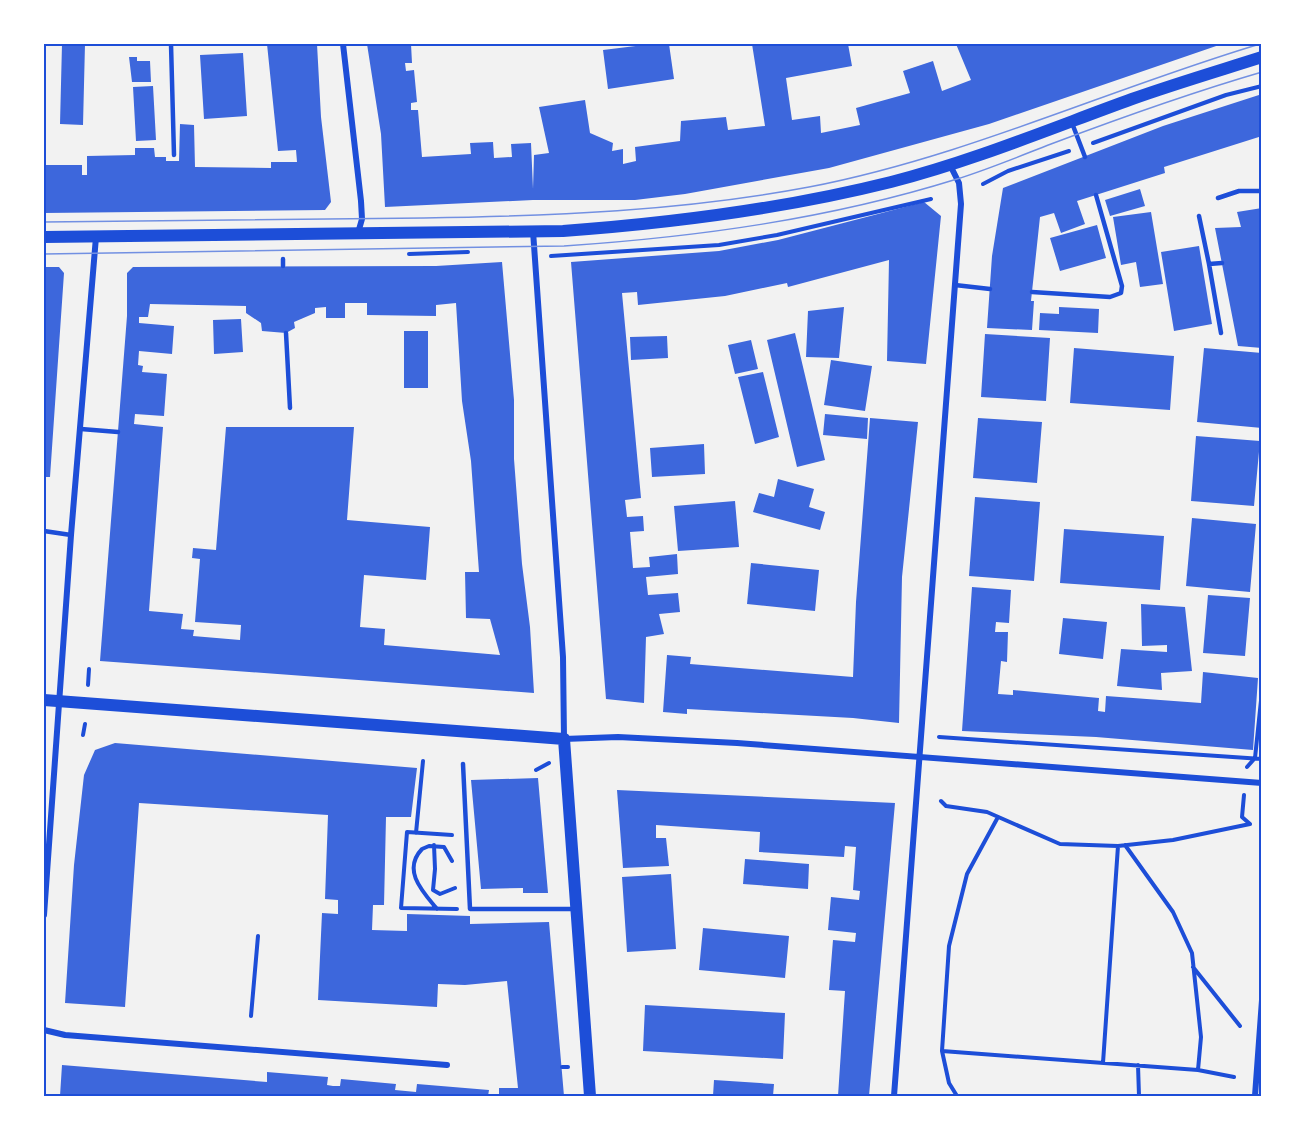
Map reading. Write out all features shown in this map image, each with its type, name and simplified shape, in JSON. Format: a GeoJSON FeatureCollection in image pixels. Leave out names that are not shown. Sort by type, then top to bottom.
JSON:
{"type":"FeatureCollection","features":[{"type":"Feature","properties":{"kind":"main road"},"geometry":{"type":"LineString","coordinates":[[44,237],[358,235],[533,231],[633,226],[734,214],[824,198],[950,165],[1262,57]]}},
{"type":"Feature","properties":{"kind":"main road"},"geometry":{"type":"LineString","coordinates":[[44,700],[564,739],[590,1096]]}},
{"type":"Feature","properties":{"kind":"street"},"geometry":{"type":"LineString","coordinates":[[343,44],[361,201],[362,219],[358,235]]}},
{"type":"Feature","properties":{"kind":"street"},"geometry":{"type":"LineString","coordinates":[[894,1096],[961,196],[959,183],[950,165]]}},
{"type":"Feature","properties":{"kind":"street"},"geometry":{"type":"LineString","coordinates":[[533,231],[563,657],[564,739],[618,737],[737,742],[1262,783]]}},
{"type":"Feature","properties":{"kind":"street"},"geometry":{"type":"LineString","coordinates":[[44,915],[71,535],[96,236]]}},
{"type":"Feature","properties":{"kind":"street"},"geometry":{"type":"LineString","coordinates":[[1256,1096],[1262,1000]]}},
{"type":"Feature","properties":{"kind":"street"},"geometry":{"type":"LineString","coordinates":[[44,1030],[65,1035],[447,1065]]}},
{"type":"Feature","properties":{"kind":"lane"},"geometry":{"type":"LineString","coordinates":[[171,44],[174,155]]}},
{"type":"Feature","properties":{"kind":"lane"},"geometry":{"type":"LineString","coordinates":[[1072,122],[1085,157]]}},
{"type":"Feature","properties":{"kind":"lane"},"geometry":{"type":"LineString","coordinates":[[1218,198],[1239,191],[1262,191]]}},
{"type":"Feature","properties":{"kind":"lane"},"geometry":{"type":"LineString","coordinates":[[1032,292],[1110,297],[1121,293],[1122,286],[1096,195]]}},
{"type":"Feature","properties":{"kind":"lane"},"geometry":{"type":"LineString","coordinates":[[1199,216],[1221,333]]}},
{"type":"Feature","properties":{"kind":"lane"},"geometry":{"type":"LineString","coordinates":[[283,259],[283,266]]}},
{"type":"Feature","properties":{"kind":"lane"},"geometry":{"type":"LineString","coordinates":[[1209,264],[1222,263]]}},
{"type":"Feature","properties":{"kind":"lane"},"geometry":{"type":"LineString","coordinates":[[955,285],[990,289]]}},
{"type":"Feature","properties":{"kind":"lane"},"geometry":{"type":"LineString","coordinates":[[286,333],[290,408]]}},
{"type":"Feature","properties":{"kind":"lane"},"geometry":{"type":"LineString","coordinates":[[81,429],[118,432]]}},
{"type":"Feature","properties":{"kind":"lane"},"geometry":{"type":"LineString","coordinates":[[44,531],[71,535]]}},
{"type":"Feature","properties":{"kind":"lane"},"geometry":{"type":"LineString","coordinates":[[464,764],[470,909],[576,909]]}},
{"type":"Feature","properties":{"kind":"path"},"geometry":{"type":"LineString","coordinates":[[983,184],[1008,171],[1215,99],[1262,86]]}},
{"type":"Feature","properties":{"kind":"path"},"geometry":{"type":"LineString","coordinates":[[551,256],[719,245],[777,235],[931,199]]}},
{"type":"Feature","properties":{"kind":"path"},"geometry":{"type":"LineString","coordinates":[[409,254],[478,252]]}},
{"type":"Feature","properties":{"kind":"path"},"geometry":{"type":"LineString","coordinates":[[88,685],[89,669]]}},
{"type":"Feature","properties":{"kind":"path"},"geometry":{"type":"LineString","coordinates":[[1255,758],[1262,691]]}},
{"type":"Feature","properties":{"kind":"path"},"geometry":{"type":"LineString","coordinates":[[84,735],[85,724]]}},
{"type":"Feature","properties":{"kind":"path"},"geometry":{"type":"LineString","coordinates":[[939,737],[1262,759]]}},
{"type":"Feature","properties":{"kind":"path"},"geometry":{"type":"LineString","coordinates":[[416,833],[423,761]]}},
{"type":"Feature","properties":{"kind":"path"},"geometry":{"type":"LineString","coordinates":[[941,801],[946,806],[987,812],[1060,844],[1118,846],[1173,840],[1250,824]]}},
{"type":"Feature","properties":{"kind":"path"},"geometry":{"type":"LineString","coordinates":[[957,1096],[949,1083],[942,1051],[949,946],[967,874],[998,817]]}},
{"type":"Feature","properties":{"kind":"path"},"geometry":{"type":"LineString","coordinates":[[467,835],[407,832],[401,909],[470,909]]}},
{"type":"Feature","properties":{"kind":"path"},"geometry":{"type":"LineString","coordinates":[[437,909],[414,875],[412,864],[422,849],[434,845],[444,847],[456,869]]}},
{"type":"Feature","properties":{"kind":"path"},"geometry":{"type":"LineString","coordinates":[[434,845],[433,890],[440,894],[452,891],[458,885]]}},
{"type":"Feature","properties":{"kind":"path"},"geometry":{"type":"LineString","coordinates":[[1125,845],[1173,912],[1192,953],[1201,1037],[1198,1070]]}},
{"type":"Feature","properties":{"kind":"path"},"geometry":{"type":"LineString","coordinates":[[1103,1063],[1118,846]]}},
{"type":"Feature","properties":{"kind":"path"},"geometry":{"type":"LineString","coordinates":[[251,1016],[258,936]]}},
{"type":"Feature","properties":{"kind":"path"},"geometry":{"type":"LineString","coordinates":[[1192,967],[1240,1026]]}},
{"type":"Feature","properties":{"kind":"path"},"geometry":{"type":"LineString","coordinates":[[942,1051],[1198,1070],[1234,1077]]}},
{"type":"Feature","properties":{"kind":"path"},"geometry":{"type":"LineString","coordinates":[[1138,1065],[1139,1096]]}},
{"type":"Feature","properties":{"kind":"path"},"geometry":{"type":"LineString","coordinates":[[562,1066],[568,1066]]}},
{"type":"Feature","properties":{"kind":"building"},"geometry":{"type":"Polygon","coordinates":[[[62,44],[85,44],[83,125],[60,124],[62,44]]]}},
{"type":"Feature","properties":{"kind":"building"},"geometry":{"type":"Polygon","coordinates":[[[267,44],[317,44],[321,117],[331,202],[325,210],[44,213],[44,165],[82,165],[82,175],[87,175],[87,156],[135,155],[135,148],[154,148],[155,157],[166,157],[166,161],[179,161],[180,124],[194,125],[195,167],[271,168],[271,162],[297,162],[296,150],[278,151],[267,44]]]}},
{"type":"Feature","properties":{"kind":"building"},"geometry":{"type":"Polygon","coordinates":[[[367,44],[411,44],[412,63],[405,63],[406,71],[414,70],[417,102],[411,103],[411,110],[418,110],[422,157],[471,154],[470,143],[493,142],[494,158],[512,157],[511,144],[531,143],[533,189],[534,155],[549,153],[539,107],[585,100],[590,133],[613,143],[612,151],[623,149],[623,164],[636,161],[635,147],[680,141],[681,121],[726,117],[728,130],[765,126],[752,44],[848,44],[852,66],[786,78],[792,120],[820,116],[821,133],[860,125],[856,108],[910,93],[903,71],[933,61],[942,91],[971,80],[956,44],[986,44],[988,46],[995,44],[1222,44],[989,124],[829,168],[685,194],[635,200],[533,200],[385,207],[381,134],[367,44]]]}},
{"type":"Feature","properties":{"kind":"building"},"geometry":{"type":"Polygon","coordinates":[[[669,44],[674,79],[608,89],[603,50],[669,44]]]}},
{"type":"Feature","properties":{"kind":"building"},"geometry":{"type":"Polygon","coordinates":[[[243,53],[247,116],[204,119],[200,55],[243,53]]]}},
{"type":"Feature","properties":{"kind":"building"},"geometry":{"type":"Polygon","coordinates":[[[129,57],[137,57],[137,61],[150,61],[151,82],[132,82],[129,57]]]}},
{"type":"Feature","properties":{"kind":"building"},"geometry":{"type":"Polygon","coordinates":[[[153,86],[156,140],[136,141],[133,87],[153,86]]]}},
{"type":"Feature","properties":{"kind":"building"},"geometry":{"type":"Polygon","coordinates":[[[1262,94],[1262,136],[1164,167],[1165,173],[1077,201],[1085,224],[1061,233],[1054,213],[1040,217],[1031,301],[1034,301],[1032,330],[987,328],[992,256],[1003,188],[1163,126],[1262,94]]]}},
{"type":"Feature","properties":{"kind":"building"},"geometry":{"type":"Polygon","coordinates":[[[1140,189],[1145,206],[1110,216],[1105,200],[1140,189]]]}},
{"type":"Feature","properties":{"kind":"building"},"geometry":{"type":"Polygon","coordinates":[[[924,202],[941,216],[926,364],[887,361],[889,260],[788,287],[787,283],[725,296],[638,305],[637,292],[622,293],[641,498],[625,500],[627,517],[643,516],[644,531],[630,532],[633,568],[650,567],[649,557],[677,554],[678,574],[646,577],[648,595],[678,593],[680,612],[659,614],[664,634],[646,637],[644,703],[606,699],[571,262],[719,251],[778,240],[924,202]]]}},
{"type":"Feature","properties":{"kind":"building"},"geometry":{"type":"Polygon","coordinates":[[[1262,208],[1262,348],[1238,346],[1215,228],[1241,227],[1237,212],[1262,208]]]}},
{"type":"Feature","properties":{"kind":"building"},"geometry":{"type":"Polygon","coordinates":[[[1151,212],[1163,284],[1140,287],[1136,262],[1121,265],[1113,217],[1151,212]]]}},
{"type":"Feature","properties":{"kind":"building"},"geometry":{"type":"Polygon","coordinates":[[[1097,225],[1106,258],[1060,271],[1050,238],[1097,225]]]}},
{"type":"Feature","properties":{"kind":"building"},"geometry":{"type":"Polygon","coordinates":[[[1199,246],[1212,324],[1174,331],[1161,252],[1199,246]]]}},
{"type":"Feature","properties":{"kind":"building"},"geometry":{"type":"Polygon","coordinates":[[[502,262],[514,400],[514,459],[534,693],[100,661],[127,316],[127,273],[133,267],[436,266],[502,262]],[[345,303],[345,318],[326,318],[326,307],[315,308],[315,313],[294,322],[295,328],[286,333],[262,331],[261,323],[246,313],[246,306],[150,304],[148,317],[139,317],[139,323],[174,326],[172,354],[139,351],[138,365],[143,366],[142,372],[167,374],[164,416],[135,414],[134,424],[163,427],[149,611],[183,614],[181,629],[194,630],[193,636],[240,640],[241,625],[195,622],[200,559],[192,558],[193,548],[216,550],[226,427],[354,427],[347,520],[430,527],[426,580],[364,575],[360,627],[385,629],[384,645],[500,655],[490,619],[466,618],[465,572],[479,572],[471,461],[462,401],[456,303],[436,305],[436,316],[367,315],[367,303],[345,303]]]}},
{"type":"Feature","properties":{"kind":"building"},"geometry":{"type":"Polygon","coordinates":[[[44,267],[59,267],[64,273],[50,477],[44,477],[44,267]]]}},
{"type":"Feature","properties":{"kind":"building"},"geometry":{"type":"Polygon","coordinates":[[[844,307],[839,358],[806,357],[808,311],[844,307]]]}},
{"type":"Feature","properties":{"kind":"building"},"geometry":{"type":"Polygon","coordinates":[[[1059,307],[1099,309],[1098,333],[1039,330],[1040,313],[1059,314],[1059,307]]]}},
{"type":"Feature","properties":{"kind":"building"},"geometry":{"type":"Polygon","coordinates":[[[241,319],[243,352],[214,354],[213,320],[241,319]]]}},
{"type":"Feature","properties":{"kind":"building"},"geometry":{"type":"Polygon","coordinates":[[[404,331],[428,331],[428,388],[404,388],[404,331]]]}},
{"type":"Feature","properties":{"kind":"building"},"geometry":{"type":"Polygon","coordinates":[[[795,333],[825,460],[797,467],[767,340],[795,333]]]}},
{"type":"Feature","properties":{"kind":"building"},"geometry":{"type":"Polygon","coordinates":[[[985,334],[1050,338],[1046,401],[981,397],[985,334]]]}},
{"type":"Feature","properties":{"kind":"building"},"geometry":{"type":"Polygon","coordinates":[[[667,336],[668,358],[631,360],[630,337],[667,336]]]}},
{"type":"Feature","properties":{"kind":"building"},"geometry":{"type":"Polygon","coordinates":[[[751,340],[758,369],[735,374],[728,345],[751,340]]]}},
{"type":"Feature","properties":{"kind":"building"},"geometry":{"type":"Polygon","coordinates":[[[1074,348],[1174,356],[1170,410],[1070,403],[1074,348]]]}},
{"type":"Feature","properties":{"kind":"building"},"geometry":{"type":"Polygon","coordinates":[[[1204,348],[1262,353],[1262,428],[1197,422],[1204,348]]]}},
{"type":"Feature","properties":{"kind":"building"},"geometry":{"type":"Polygon","coordinates":[[[831,360],[872,366],[865,411],[824,405],[831,360]]]}},
{"type":"Feature","properties":{"kind":"building"},"geometry":{"type":"Polygon","coordinates":[[[763,372],[779,437],[755,444],[738,377],[763,372]]]}},
{"type":"Feature","properties":{"kind":"building"},"geometry":{"type":"Polygon","coordinates":[[[825,414],[868,418],[867,439],[823,435],[825,414]]]}},
{"type":"Feature","properties":{"kind":"building"},"geometry":{"type":"Polygon","coordinates":[[[870,418],[918,422],[902,577],[899,723],[853,718],[687,709],[687,714],[663,712],[667,655],[691,657],[690,664],[853,677],[856,602],[870,418]]]}},
{"type":"Feature","properties":{"kind":"building"},"geometry":{"type":"Polygon","coordinates":[[[978,418],[1042,422],[1037,483],[973,478],[978,418]]]}},
{"type":"Feature","properties":{"kind":"building"},"geometry":{"type":"Polygon","coordinates":[[[1196,436],[1260,441],[1254,506],[1191,501],[1196,436]]]}},
{"type":"Feature","properties":{"kind":"building"},"geometry":{"type":"Polygon","coordinates":[[[704,444],[705,474],[652,477],[650,448],[704,444]]]}},
{"type":"Feature","properties":{"kind":"building"},"geometry":{"type":"Polygon","coordinates":[[[778,479],[814,489],[809,507],[825,512],[820,530],[753,512],[759,493],[774,497],[778,479]]]}},
{"type":"Feature","properties":{"kind":"building"},"geometry":{"type":"Polygon","coordinates":[[[975,497],[1040,502],[1034,581],[969,576],[975,497]]]}},
{"type":"Feature","properties":{"kind":"building"},"geometry":{"type":"Polygon","coordinates":[[[735,501],[739,547],[678,551],[674,506],[735,501]]]}},
{"type":"Feature","properties":{"kind":"building"},"geometry":{"type":"Polygon","coordinates":[[[1192,518],[1256,524],[1250,592],[1186,586],[1192,518]]]}},
{"type":"Feature","properties":{"kind":"building"},"geometry":{"type":"Polygon","coordinates":[[[1064,529],[1164,536],[1160,590],[1060,583],[1064,529]]]}},
{"type":"Feature","properties":{"kind":"building"},"geometry":{"type":"Polygon","coordinates":[[[751,563],[819,570],[815,611],[747,604],[751,563]]]}},
{"type":"Feature","properties":{"kind":"building"},"geometry":{"type":"Polygon","coordinates":[[[972,587],[1011,590],[1009,623],[996,622],[995,632],[1008,632],[1007,662],[1001,661],[998,694],[1013,695],[1013,690],[1099,698],[1098,711],[1105,712],[1106,696],[1201,703],[1203,672],[1258,678],[1253,750],[1096,737],[962,731],[972,587]]]}},
{"type":"Feature","properties":{"kind":"building"},"geometry":{"type":"Polygon","coordinates":[[[1208,595],[1250,598],[1245,656],[1203,653],[1208,595]]]}},
{"type":"Feature","properties":{"kind":"building"},"geometry":{"type":"Polygon","coordinates":[[[1141,604],[1185,607],[1192,671],[1161,673],[1162,690],[1117,686],[1121,649],[1167,652],[1167,645],[1142,646],[1141,604]]]}},
{"type":"Feature","properties":{"kind":"building"},"geometry":{"type":"Polygon","coordinates":[[[1063,618],[1107,622],[1103,659],[1059,654],[1063,618]]]}},
{"type":"Feature","properties":{"kind":"building"},"geometry":{"type":"Polygon","coordinates":[[[115,743],[417,768],[411,817],[386,817],[384,905],[373,905],[372,930],[407,931],[407,914],[470,916],[470,924],[549,922],[564,1096],[499,1096],[499,1088],[518,1088],[507,981],[465,985],[438,984],[437,1007],[318,1000],[322,913],[338,914],[338,900],[325,899],[328,815],[139,803],[125,1007],[65,1003],[74,865],[84,775],[95,750],[115,743]]]}},
{"type":"Feature","properties":{"kind":"building"},"geometry":{"type":"Polygon","coordinates":[[[538,778],[548,893],[523,893],[523,888],[481,889],[471,780],[538,778]]]}},
{"type":"Feature","properties":{"kind":"building"},"geometry":{"type":"Polygon","coordinates":[[[617,790],[895,803],[869,1096],[838,1096],[845,991],[829,990],[833,940],[855,942],[856,933],[828,930],[831,897],[859,900],[860,891],[853,890],[856,847],[845,846],[844,857],[759,852],[760,832],[656,825],[656,838],[666,838],[669,866],[623,868],[617,790]]]}},
{"type":"Feature","properties":{"kind":"building"},"geometry":{"type":"Polygon","coordinates":[[[745,859],[809,864],[808,889],[743,884],[745,859]]]}},
{"type":"Feature","properties":{"kind":"building"},"geometry":{"type":"Polygon","coordinates":[[[671,874],[676,949],[627,952],[622,877],[671,874]]]}},
{"type":"Feature","properties":{"kind":"building"},"geometry":{"type":"Polygon","coordinates":[[[703,928],[789,936],[785,978],[699,970],[703,928]]]}},
{"type":"Feature","properties":{"kind":"building"},"geometry":{"type":"Polygon","coordinates":[[[645,1005],[785,1013],[783,1059],[643,1051],[645,1005]]]}},
{"type":"Feature","properties":{"kind":"building"},"geometry":{"type":"Polygon","coordinates":[[[62,1065],[267,1082],[267,1072],[328,1077],[327,1085],[333,1086],[340,1086],[341,1079],[396,1084],[395,1090],[416,1092],[417,1084],[489,1090],[488,1096],[60,1096],[62,1065]]]}},
{"type":"Feature","properties":{"kind":"building"},"geometry":{"type":"Polygon","coordinates":[[[714,1080],[774,1084],[773,1096],[713,1096],[714,1080]]]}},
{"type":"Feature","properties":{"kind":"tram line"},"geometry":{"type":"LineString","coordinates":[[44,222],[521,216],[665,207],[761,195],[867,174],[924,158],[1260,44]]}},
{"type":"Feature","properties":{"kind":"tram line"},"geometry":{"type":"LineString","coordinates":[[44,254],[564,246],[664,237],[762,224],[860,205],[957,179],[1129,115],[1262,72]]}}]}
